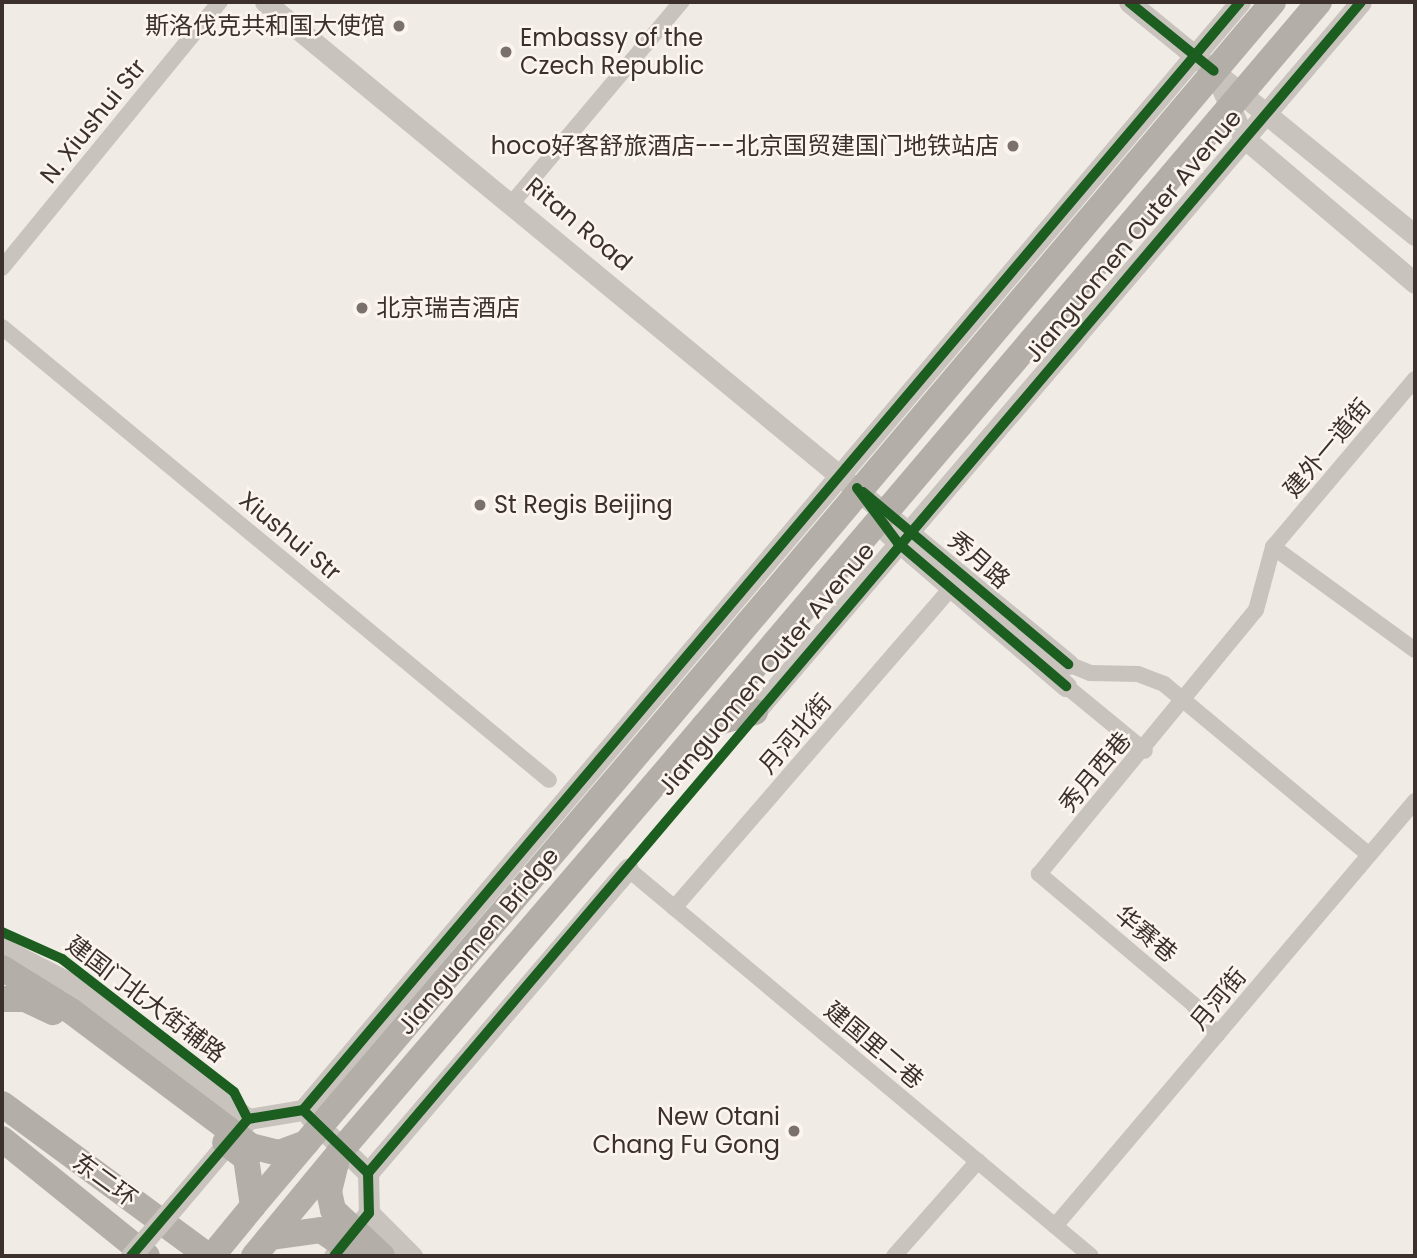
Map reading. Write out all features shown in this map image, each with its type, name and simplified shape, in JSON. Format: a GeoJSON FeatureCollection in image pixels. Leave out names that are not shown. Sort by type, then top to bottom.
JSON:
{"type":"FeatureCollection","features":[{"type":"Feature","properties":{"kind":"highway","name":"Jianguomen Outer Avenue"},"geometry":{"type":"LineString","coordinates":[[650,739],[848,481],[1204,64],[1273,2]]}},
{"type":"Feature","properties":{"kind":"highway","name":"Jianguomen Outer Avenue"},"geometry":{"type":"LineString","coordinates":[[677,758],[1319,2]]}},
{"type":"Feature","properties":{"kind":"highway"},"geometry":{"type":"LineString","coordinates":[[704,726],[755,712]]}},
{"type":"Feature","properties":{"kind":"highway","name":"Jianguomen Bridge"},"geometry":{"type":"LineString","coordinates":[[253,1206],[650,739]]}},
{"type":"Feature","properties":{"kind":"highway","name":"Jianguomen Bridge"},"geometry":{"type":"LineString","coordinates":[[262,1247],[338,1154],[677,758]]}},
{"type":"Feature","properties":{"kind":"highway"},"geometry":{"type":"LineString","coordinates":[[2,968],[251,1146],[279,1153],[306,1143]]}},
{"type":"Feature","properties":{"kind":"highway"},"geometry":{"type":"LineString","coordinates":[[2,999],[34,1002],[70,1016],[246,1158],[253,1206],[210,1256]]}},
{"type":"Feature","properties":{"kind":"highway","name":"东二环"},"geometry":{"type":"LineString","coordinates":[[2,1104],[210,1256]]}},
{"type":"Feature","properties":{"kind":"highway","name":"东二环"},"geometry":{"type":"LineString","coordinates":[[2,1139],[147,1256]]}},
{"type":"Feature","properties":{"kind":"highway"},"geometry":{"type":"LineString","coordinates":[[338,1154],[329,1191],[333,1210],[382,1256]]}},
{"type":"Feature","properties":{"kind":"highway"},"geometry":{"type":"LineString","coordinates":[[262,1247],[321,1230],[359,1256]]}},
{"type":"Feature","properties":{"kind":"street","name":"N. Xiushui Str"},"geometry":{"type":"LineString","coordinates":[[2,268],[220,2]]}},
{"type":"Feature","properties":{"kind":"street","name":"Ritan Road"},"geometry":{"type":"LineString","coordinates":[[265,2],[848,481]]}},
{"type":"Feature","properties":{"kind":"street"},"geometry":{"type":"LineString","coordinates":[[512,203],[681,2]]}},
{"type":"Feature","properties":{"kind":"street"},"geometry":{"type":"LineString","coordinates":[[1129,2],[1204,64],[1236,99],[1266,112],[1415,235]]}},
{"type":"Feature","properties":{"kind":"street","name":"Jianguomen Outer Avenue"},"geometry":{"type":"LineString","coordinates":[[1204,64],[1240,2]]}},
{"type":"Feature","properties":{"kind":"street","name":"Jianguomen Outer Avenue"},"geometry":{"type":"LineString","coordinates":[[755,712],[1361,2]]}},
{"type":"Feature","properties":{"kind":"street"},"geometry":{"type":"LineString","coordinates":[[1236,99],[1244,138],[1415,283]]}},
{"type":"Feature","properties":{"kind":"street","name":"Xiushui Str"},"geometry":{"type":"LineString","coordinates":[[2,327],[549,780]]}},
{"type":"Feature","properties":{"kind":"street","name":"建外一道街"},"geometry":{"type":"LineString","coordinates":[[1273,547],[1415,379]]}},
{"type":"Feature","properties":{"kind":"street","name":"Jianguomen Outer Avenue"},"geometry":{"type":"LineString","coordinates":[[310,1102],[848,481]]}},
{"type":"Feature","properties":{"kind":"street","name":"秀月路"},"geometry":{"type":"LineString","coordinates":[[848,481],[904,536],[950,589],[1144,751]]}},
{"type":"Feature","properties":{"kind":"street","name":"秀月路"},"geometry":{"type":"LineString","coordinates":[[904,536],[1068,664]]}},
{"type":"Feature","properties":{"kind":"street"},"geometry":{"type":"LineString","coordinates":[[1273,547],[1415,650]]}},
{"type":"Feature","properties":{"kind":"street","name":"秀月西巷"},"geometry":{"type":"LineString","coordinates":[[1039,874],[1144,751],[1180,695],[1256,610],[1273,547]]}},
{"type":"Feature","properties":{"kind":"street","name":"月河北街"},"geometry":{"type":"LineString","coordinates":[[674,908],[950,589]]}},
{"type":"Feature","properties":{"kind":"street"},"geometry":{"type":"LineString","coordinates":[[1068,664],[1090,673],[1138,674],[1180,695],[1369,855]]}},
{"type":"Feature","properties":{"kind":"street","name":"月河街"},"geometry":{"type":"LineString","coordinates":[[1055,1226],[1415,801]]}},
{"type":"Feature","properties":{"kind":"street"},"geometry":{"type":"LineString","coordinates":[[368,1173],[628,869]]}},
{"type":"Feature","properties":{"kind":"street","name":"建国里二巷"},"geometry":{"type":"LineString","coordinates":[[628,869],[1091,1256]]}},
{"type":"Feature","properties":{"kind":"street","name":"华赛巷"},"geometry":{"type":"LineString","coordinates":[[1039,874],[1193,1004],[1217,1035]]}},
{"type":"Feature","properties":{"kind":"street"},"geometry":{"type":"LineString","coordinates":[[2,948],[70,983],[248,1119]]}},
{"type":"Feature","properties":{"kind":"street"},"geometry":{"type":"LineString","coordinates":[[131,1256],[248,1119],[310,1102]]}},
{"type":"Feature","properties":{"kind":"street"},"geometry":{"type":"LineString","coordinates":[[310,1102],[360,1149],[388,1152]]}},
{"type":"Feature","properties":{"kind":"street"},"geometry":{"type":"LineString","coordinates":[[310,1102],[368,1173],[369,1213],[334,1256]]}},
{"type":"Feature","properties":{"kind":"street"},"geometry":{"type":"LineString","coordinates":[[894,1256],[978,1161]]}},
{"type":"Feature","properties":{"kind":"street"},"geometry":{"type":"LineString","coordinates":[[369,1213],[412,1256]]}},
{"type":"Feature","properties":{"kind":"cycle path"},"geometry":{"type":"LineString","coordinates":[[1129,2],[1214,71]]}},
{"type":"Feature","properties":{"kind":"cycle path"},"geometry":{"type":"LineString","coordinates":[[303,1110],[1240,2]]}},
{"type":"Feature","properties":{"kind":"cycle path"},"geometry":{"type":"LineString","coordinates":[[368,1173],[1361,2]]}},
{"type":"Feature","properties":{"kind":"cycle path"},"geometry":{"type":"LineString","coordinates":[[857,488],[898,543],[1066,686]]}},
{"type":"Feature","properties":{"kind":"cycle path"},"geometry":{"type":"LineString","coordinates":[[863,492],[1068,664]]}},
{"type":"Feature","properties":{"kind":"cycle path","name":"建国门北大街辅路"},"geometry":{"type":"LineString","coordinates":[[2,932],[62,959],[234,1092],[248,1119]]}},
{"type":"Feature","properties":{"kind":"cycle path"},"geometry":{"type":"LineString","coordinates":[[303,1110],[368,1173],[369,1213],[334,1256]]}},
{"type":"Feature","properties":{"kind":"cycle path"},"geometry":{"type":"LineString","coordinates":[[131,1256],[248,1119],[303,1110]]}},
{"type":"Feature","properties":{"kind":"place","name":"斯洛伐克共和国大使馆"},"geometry":{"type":"Point","coordinates":[399,26]}},
{"type":"Feature","properties":{"kind":"place","name":"Embassy of the Czech Republic"},"geometry":{"type":"Point","coordinates":[506,52]}},
{"type":"Feature","properties":{"kind":"place","name":"hoco好客舒旅酒店---北京国贸建国门地铁站店"},"geometry":{"type":"Point","coordinates":[1013,146]}},
{"type":"Feature","properties":{"kind":"place","name":"北京瑞吉酒店"},"geometry":{"type":"Point","coordinates":[362,308]}},
{"type":"Feature","properties":{"kind":"place","name":"St Regis Beijing"},"geometry":{"type":"Point","coordinates":[480,505]}},
{"type":"Feature","properties":{"kind":"place","name":"New Otani Chang Fu Gong"},"geometry":{"type":"Point","coordinates":[794,1131]}}]}
